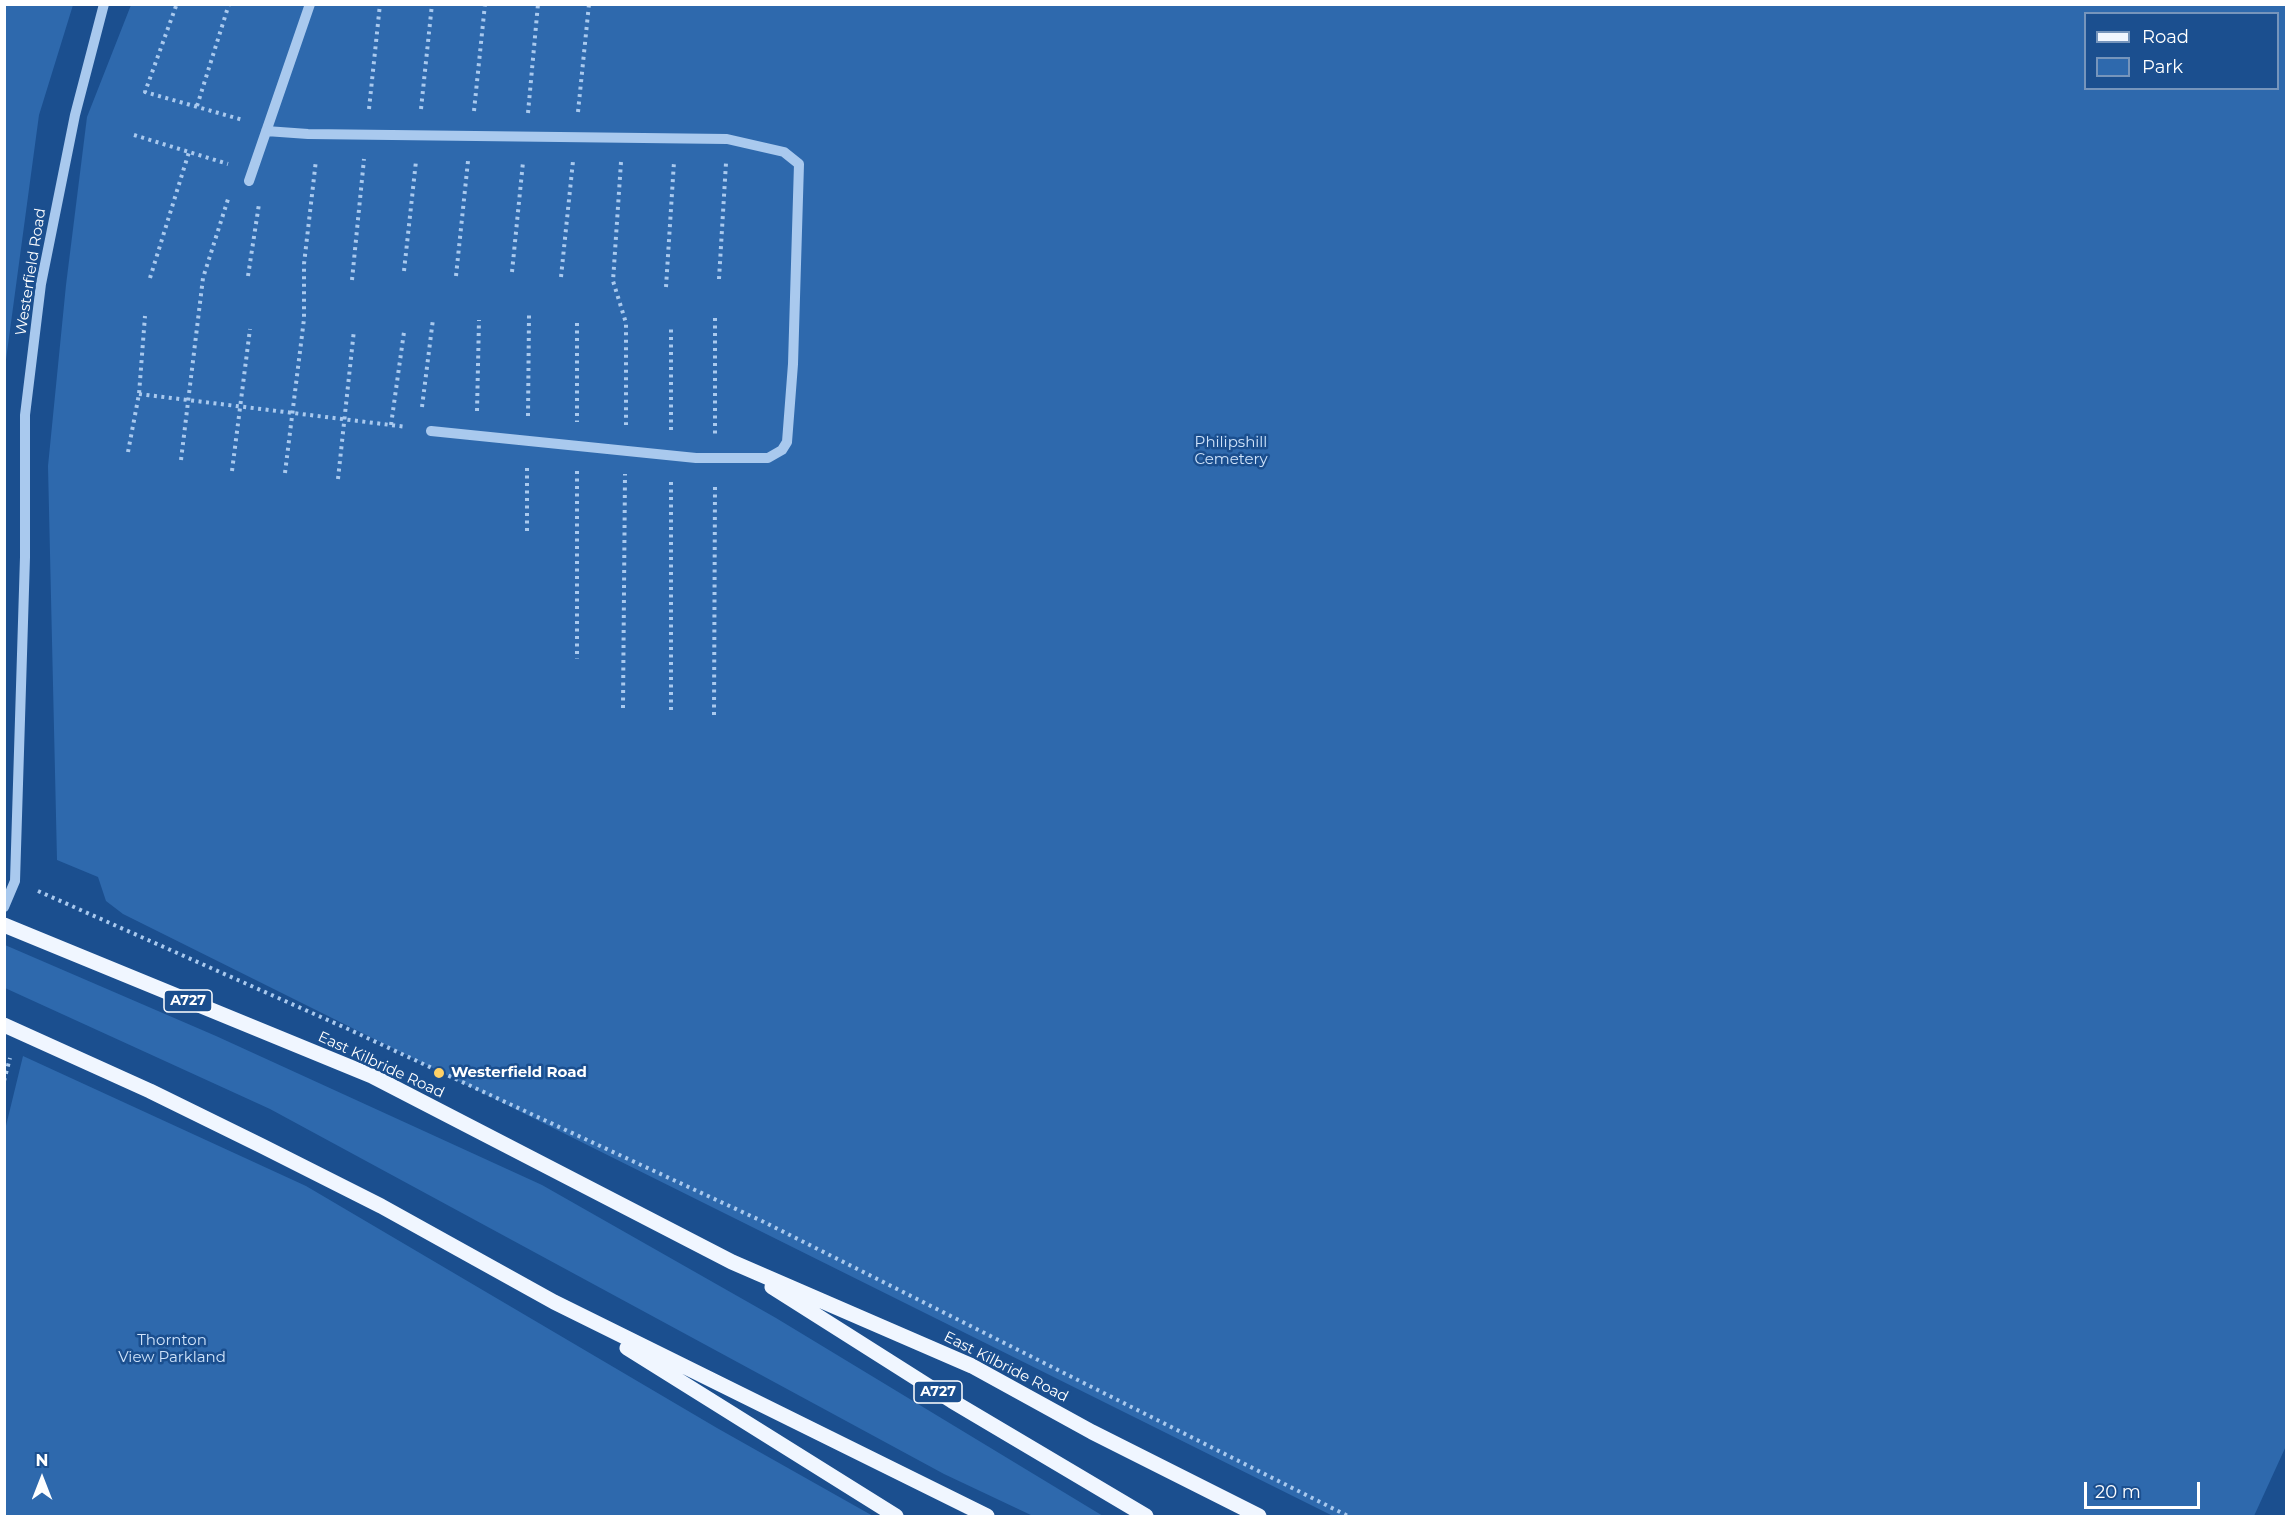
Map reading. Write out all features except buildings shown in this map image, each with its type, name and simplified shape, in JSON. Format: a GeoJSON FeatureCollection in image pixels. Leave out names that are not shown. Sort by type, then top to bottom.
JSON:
{"type":"FeatureCollection","features":[{"type":"Feature","properties":{"kind":"main road","name":"East Kilbride Road"},"geometry":{"type":"LineString","coordinates":[[4,925],[372,1076],[732,1262],[972,1366],[1092,1432],[1259,1516]]}},
{"type":"Feature","properties":{"kind":"main road"},"geometry":{"type":"LineString","coordinates":[[4,1025],[150,1091],[262,1146],[381,1206],[554,1302],[987,1516]]}},
{"type":"Feature","properties":{"kind":"main road","name":"East Kilbride Road"},"geometry":{"type":"LineString","coordinates":[[732,1262],[952,1401],[1146,1516]]}},
{"type":"Feature","properties":{"kind":"main road"},"geometry":{"type":"LineString","coordinates":[[554,1302],[896,1516]]}},
{"type":"Feature","properties":{"kind":"street","name":"Westerfield Road"},"geometry":{"type":"LineString","coordinates":[[4,907],[15,881],[26,556],[26,415],[41,284],[75,115],[104,4]]}},
{"type":"Feature","properties":{"kind":"street"},"geometry":{"type":"LineString","coordinates":[[250,176],[310,4]]}},
{"type":"Feature","properties":{"kind":"street"},"geometry":{"type":"LineString","coordinates":[[267,129],[319,134],[727,139],[784,152],[799,164],[794,353],[787,442],[782,450],[768,458],[715,458],[431,431]]}},
{"type":"Feature","properties":{"kind":"path"},"geometry":{"type":"LineString","coordinates":[[196,106],[229,4]]}},
{"type":"Feature","properties":{"kind":"path"},"geometry":{"type":"LineString","coordinates":[[176,6],[145,92],[267,129]]}},
{"type":"Feature","properties":{"kind":"path"},"geometry":{"type":"LineString","coordinates":[[285,473],[304,319],[304,264],[319,134]]}},
{"type":"Feature","properties":{"kind":"path"},"geometry":{"type":"LineString","coordinates":[[134,135],[189,152],[250,176],[260,195],[248,276]]}},
{"type":"Feature","properties":{"kind":"path"},"geometry":{"type":"LineString","coordinates":[[666,287],[675,139]]}},
{"type":"Feature","properties":{"kind":"path"},"geometry":{"type":"LineString","coordinates":[[719,279],[727,139]]}},
{"type":"Feature","properties":{"kind":"path"},"geometry":{"type":"LineString","coordinates":[[150,278],[189,152]]}},
{"type":"Feature","properties":{"kind":"path"},"geometry":{"type":"LineString","coordinates":[[180,460],[203,278],[232,185],[250,176]]}},
{"type":"Feature","properties":{"kind":"path"},"geometry":{"type":"LineString","coordinates":[[128,452],[139,394],[145,316]]}},
{"type":"Feature","properties":{"kind":"path"},"geometry":{"type":"LineString","coordinates":[[714,716],[715,318]]}},
{"type":"Feature","properties":{"kind":"path"},"geometry":{"type":"LineString","coordinates":[[420,429],[433,319]]}},
{"type":"Feature","properties":{"kind":"path"},"geometry":{"type":"LineString","coordinates":[[477,436],[479,320]]}},
{"type":"Feature","properties":{"kind":"path"},"geometry":{"type":"LineString","coordinates":[[577,323],[577,659]]}},
{"type":"Feature","properties":{"kind":"path"},"geometry":{"type":"LineString","coordinates":[[670,710],[671,325]]}},
{"type":"Feature","properties":{"kind":"path"},"geometry":{"type":"LineString","coordinates":[[232,471],[250,328]]}},
{"type":"Feature","properties":{"kind":"path"},"geometry":{"type":"LineString","coordinates":[[338,479],[354,330]]}},
{"type":"Feature","properties":{"kind":"path"},"geometry":{"type":"LineString","coordinates":[[391,425],[404,332]]}},
{"type":"Feature","properties":{"kind":"path"},"geometry":{"type":"LineString","coordinates":[[139,394],[431,431]]}},
{"type":"Feature","properties":{"kind":"path"},"geometry":{"type":"LineString","coordinates":[[15,881],[348,1029],[764,1222],[1348,1516]]}},
{"type":"Feature","properties":{"kind":"green space"},"geometry":{"type":"Polygon","coordinates":[[[5,4],[73,5],[39,115],[5,367],[5,4]]]}},
{"type":"Feature","properties":{"kind":"green space","name":"Philipshill Cemetery"},"geometry":{"type":"Polygon","coordinates":[[[131,5],[2286,5],[2286,1446],[2254,1516],[1333,1516],[123,914],[106,901],[98,877],[57,860],[48,466],[66,285],[87,117],[131,5]]]}},
{"type":"Feature","properties":{"kind":"green space"},"geometry":{"type":"Polygon","coordinates":[[[5,945],[216,1036],[542,1185],[776,1318],[1103,1516],[1033,1516],[944,1474],[270,1109],[5,988],[5,945]]]}},
{"type":"Feature","properties":{"kind":"green space","name":"Thornton View Parkland"},"geometry":{"type":"Polygon","coordinates":[[[23,1056],[306,1186],[717,1428],[873,1516],[5,1516],[4,1134],[23,1056]]]}},
{"type":"Feature","properties":{"kind":"place","name":"Westerfield Road"},"geometry":{"type":"Point","coordinates":[439,1073]}}]}
